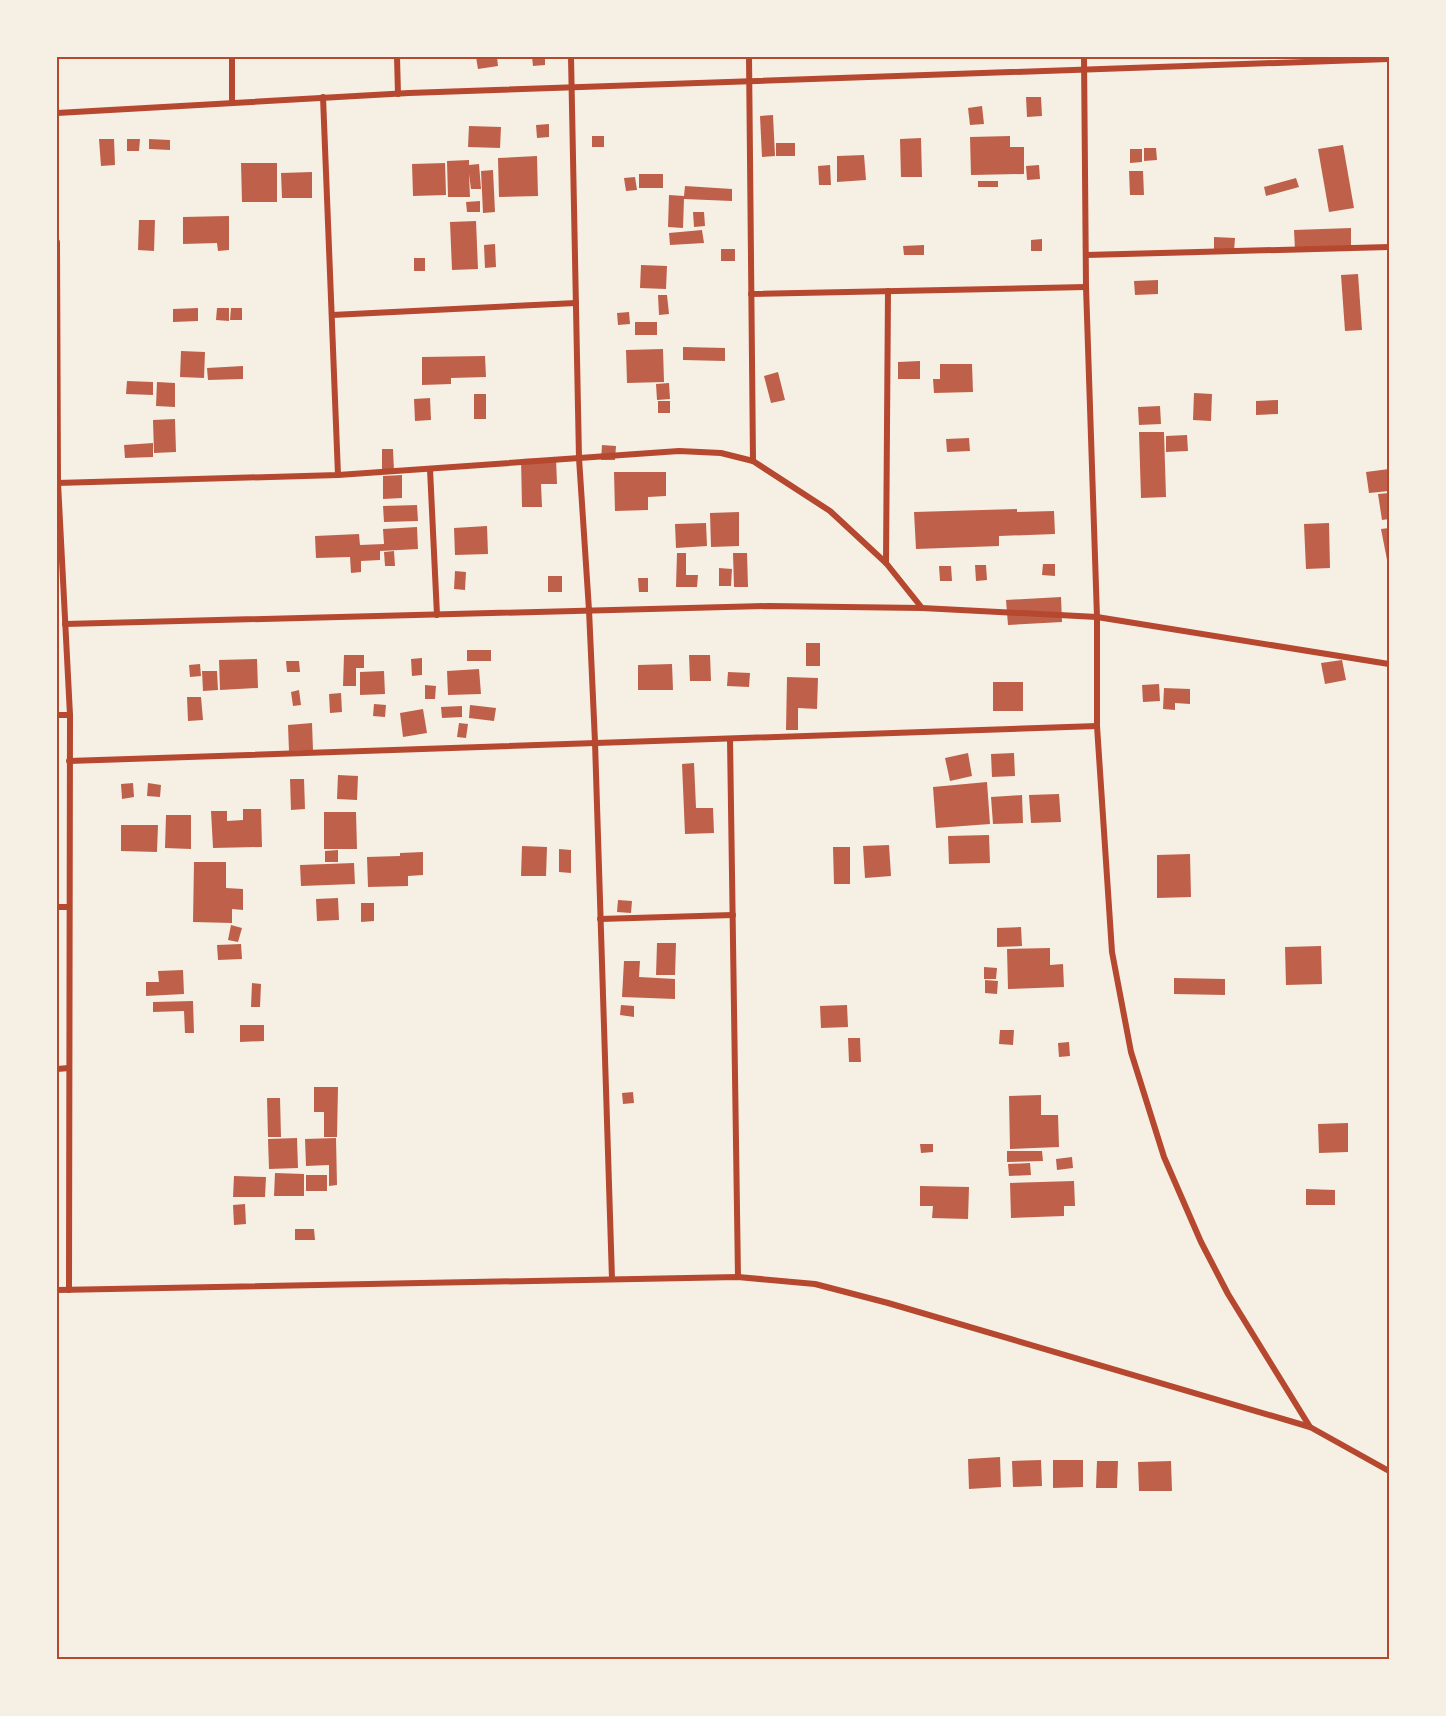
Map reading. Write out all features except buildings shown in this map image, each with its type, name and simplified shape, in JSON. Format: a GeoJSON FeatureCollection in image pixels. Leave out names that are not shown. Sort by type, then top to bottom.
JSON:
{"type":"FeatureCollection","features":[{"type":"Feature","properties":{"kind":"street"},"geometry":{"type":"LineString","coordinates":[[232,57],[232,103]]}},
{"type":"Feature","properties":{"kind":"street"},"geometry":{"type":"LineString","coordinates":[[397,57],[398,94]]}},
{"type":"Feature","properties":{"kind":"street"},"geometry":{"type":"LineString","coordinates":[[571,57],[579,458],[595,742],[612,1279]]}},
{"type":"Feature","properties":{"kind":"street"},"geometry":{"type":"LineString","coordinates":[[749,57],[753,461]]}},
{"type":"Feature","properties":{"kind":"street"},"geometry":{"type":"LineString","coordinates":[[1084,57],[1086,287],[1097,617],[1097,726],[1112,952],[1131,1052],[1164,1157],[1201,1242],[1228,1294],[1310,1427]]}},
{"type":"Feature","properties":{"kind":"street"},"geometry":{"type":"LineString","coordinates":[[57,113],[323,97],[1389,59]]}},
{"type":"Feature","properties":{"kind":"street"},"geometry":{"type":"LineString","coordinates":[[323,97],[338,475]]}},
{"type":"Feature","properties":{"kind":"street"},"geometry":{"type":"LineString","coordinates":[[57,242],[58,483],[70,715],[69,1290]]}},
{"type":"Feature","properties":{"kind":"street"},"geometry":{"type":"LineString","coordinates":[[1086,255],[1389,247]]}},
{"type":"Feature","properties":{"kind":"street"},"geometry":{"type":"LineString","coordinates":[[751,294],[1086,287]]}},
{"type":"Feature","properties":{"kind":"street"},"geometry":{"type":"LineString","coordinates":[[886,563],[888,291]]}},
{"type":"Feature","properties":{"kind":"street"},"geometry":{"type":"LineString","coordinates":[[332,315],[576,303]]}},
{"type":"Feature","properties":{"kind":"street"},"geometry":{"type":"LineString","coordinates":[[58,483],[338,475],[679,451],[721,453],[753,461],[831,511],[886,563],[922,608]]}},
{"type":"Feature","properties":{"kind":"street"},"geometry":{"type":"LineString","coordinates":[[430,469],[437,615]]}},
{"type":"Feature","properties":{"kind":"street"},"geometry":{"type":"LineString","coordinates":[[65,624],[768,606],[922,608],[1097,617],[1389,664]]}},
{"type":"Feature","properties":{"kind":"street"},"geometry":{"type":"LineString","coordinates":[[57,715],[70,715]]}},
{"type":"Feature","properties":{"kind":"street"},"geometry":{"type":"LineString","coordinates":[[69,761],[1097,726]]}},
{"type":"Feature","properties":{"kind":"street"},"geometry":{"type":"LineString","coordinates":[[730,739],[738,1277]]}},
{"type":"Feature","properties":{"kind":"street"},"geometry":{"type":"LineString","coordinates":[[57,908],[69,907]]}},
{"type":"Feature","properties":{"kind":"street"},"geometry":{"type":"LineString","coordinates":[[600,920],[733,915]]}},
{"type":"Feature","properties":{"kind":"street"},"geometry":{"type":"LineString","coordinates":[[57,1069],[69,1068]]}},
{"type":"Feature","properties":{"kind":"street"},"geometry":{"type":"LineString","coordinates":[[57,1290],[738,1277],[815,1284],[888,1303],[1310,1427],[1389,1471]]}}]}
